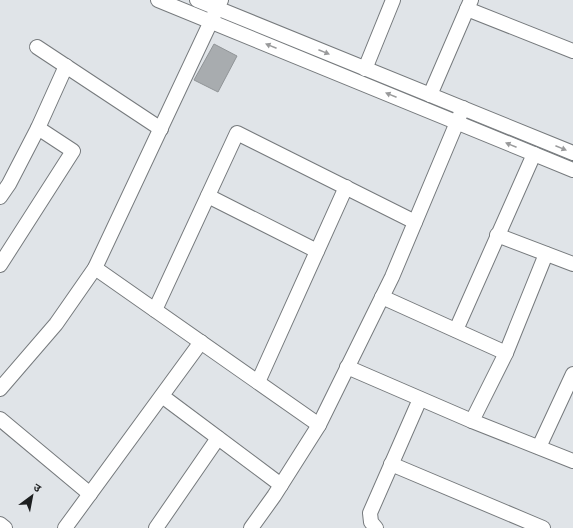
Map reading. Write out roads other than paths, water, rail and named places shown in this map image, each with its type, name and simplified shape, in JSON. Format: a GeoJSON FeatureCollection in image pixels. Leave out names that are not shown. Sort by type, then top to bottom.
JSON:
{"type":"FeatureCollection","features":[{"type":"Feature","properties":{"kind":"street"},"geometry":{"type":"LineString","coordinates":[[158,0],[573,170]]}},
{"type":"Feature","properties":{"kind":"street"},"geometry":{"type":"LineString","coordinates":[[197,0],[220,4],[365,68],[573,153]]}},
{"type":"Feature","properties":{"kind":"street"},"geometry":{"type":"LineString","coordinates":[[365,68],[393,0]]}},
{"type":"Feature","properties":{"kind":"street"},"geometry":{"type":"LineString","coordinates":[[0,389],[56,324],[95,268],[220,4]]}},
{"type":"Feature","properties":{"kind":"street"},"geometry":{"type":"LineString","coordinates":[[430,95],[469,5],[573,51]]}},
{"type":"Feature","properties":{"kind":"street"},"geometry":{"type":"LineString","coordinates":[[37,47],[161,129]]}},
{"type":"Feature","properties":{"kind":"street"},"geometry":{"type":"LineString","coordinates":[[0,197],[9,184],[38,128],[66,66]]}},
{"type":"Feature","properties":{"kind":"street"},"geometry":{"type":"LineString","coordinates":[[251,528],[281,485],[319,425],[392,277],[463,108]]}},
{"type":"Feature","properties":{"kind":"street"},"geometry":{"type":"LineString","coordinates":[[0,265],[73,151],[38,128]]}},
{"type":"Feature","properties":{"kind":"street"},"geometry":{"type":"LineString","coordinates":[[155,310],[238,133],[415,222]]}},
{"type":"Feature","properties":{"kind":"street"},"geometry":{"type":"LineString","coordinates":[[456,330],[534,154]]}},
{"type":"Feature","properties":{"kind":"street"},"geometry":{"type":"LineString","coordinates":[[258,382],[346,187]]}},
{"type":"Feature","properties":{"kind":"street"},"geometry":{"type":"LineString","coordinates":[[208,196],[317,251]]}},
{"type":"Feature","properties":{"kind":"street"},"geometry":{"type":"LineString","coordinates":[[497,235],[573,264]]}},
{"type":"Feature","properties":{"kind":"street"},"geometry":{"type":"LineString","coordinates":[[472,421],[506,352],[546,254]]}},
{"type":"Feature","properties":{"kind":"street"},"geometry":{"type":"LineString","coordinates":[[95,268],[319,425]]}},
{"type":"Feature","properties":{"kind":"street"},"geometry":{"type":"LineString","coordinates":[[382,297],[506,352]]}},
{"type":"Feature","properties":{"kind":"street"},"geometry":{"type":"LineString","coordinates":[[65,528],[201,342]]}},
{"type":"Feature","properties":{"kind":"street"},"geometry":{"type":"LineString","coordinates":[[347,367],[472,421],[573,461]]}},
{"type":"Feature","properties":{"kind":"street"},"geometry":{"type":"LineString","coordinates":[[538,447],[573,374]]}},
{"type":"Feature","properties":{"kind":"street"},"geometry":{"type":"LineString","coordinates":[[162,396],[281,485]]}},
{"type":"Feature","properties":{"kind":"street"},"geometry":{"type":"LineString","coordinates":[[376,528],[371,522],[370,513],[420,399]]}},
{"type":"Feature","properties":{"kind":"street"},"geometry":{"type":"LineString","coordinates":[[0,419],[90,494]]}},
{"type":"Feature","properties":{"kind":"street"},"geometry":{"type":"LineString","coordinates":[[156,528],[218,438]]}},
{"type":"Feature","properties":{"kind":"street"},"geometry":{"type":"LineString","coordinates":[[391,464],[523,524],[543,528]]}},
{"type":"Feature","properties":{"kind":"street"},"geometry":{"type":"LineString","coordinates":[[0,524],[5,528]]}}]}
